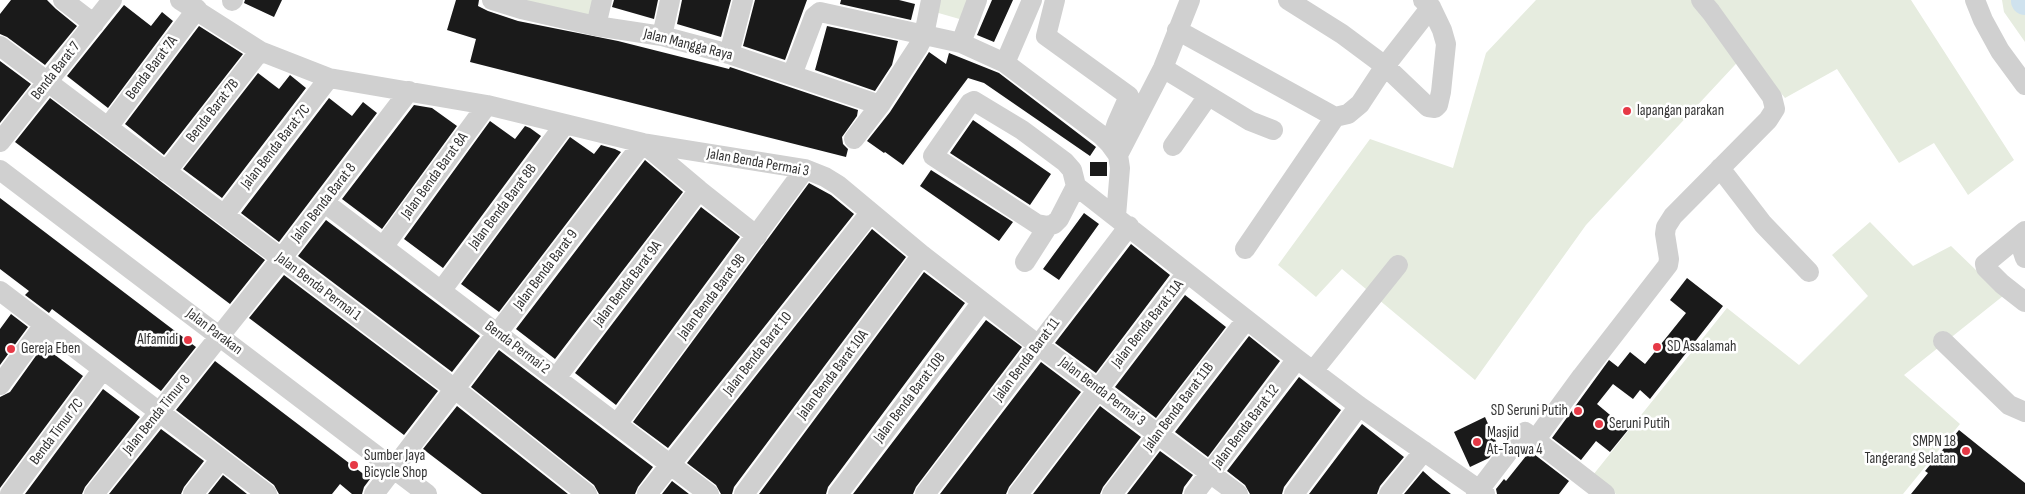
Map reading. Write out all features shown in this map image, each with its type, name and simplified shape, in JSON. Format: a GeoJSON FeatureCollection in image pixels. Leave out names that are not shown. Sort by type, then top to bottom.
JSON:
{"type":"FeatureCollection","features":[{"type":"Feature","properties":{"kind":"street"},"geometry":{"type":"LineString","coordinates":[[63,0],[94,24]]}},
{"type":"Feature","properties":{"kind":"street","name":"Benda Barat 7"},"geometry":{"type":"LineString","coordinates":[[0,142],[112,0]]}},
{"type":"Feature","properties":{"kind":"street"},"geometry":{"type":"LineString","coordinates":[[596,26],[602,0]]}},
{"type":"Feature","properties":{"kind":"street"},"geometry":{"type":"LineString","coordinates":[[662,36],[670,0]]}},
{"type":"Feature","properties":{"kind":"street"},"geometry":{"type":"LineString","coordinates":[[729,54],[743,0]]}},
{"type":"Feature","properties":{"kind":"street"},"geometry":{"type":"LineString","coordinates":[[854,139],[880,105],[924,35],[931,0]]}},
{"type":"Feature","properties":{"kind":"street"},"geometry":{"type":"LineString","coordinates":[[961,43],[977,0]]}},
{"type":"Feature","properties":{"kind":"street"},"geometry":{"type":"LineString","coordinates":[[1005,63],[1032,0]]}},
{"type":"Feature","properties":{"kind":"street"},"geometry":{"type":"LineString","coordinates":[[1055,0],[1046,36],[1129,96],[1117,123],[1114,150],[1120,182],[1122,221]]}},
{"type":"Feature","properties":{"kind":"street"},"geometry":{"type":"LineString","coordinates":[[1114,150],[1163,68],[1190,0]]}},
{"type":"Feature","properties":{"kind":"street"},"geometry":{"type":"LineString","coordinates":[[1177,30],[1335,117],[1348,114],[1357,108],[1385,66],[1427,4],[1442,30],[1446,44],[1446,64],[1438,106],[1428,108],[1385,66],[1342,34],[1288,0]]}},
{"type":"Feature","properties":{"kind":"street"},"geometry":{"type":"LineString","coordinates":[[1536,439],[1668,265],[1669,259],[1665,234],[1666,227],[1673,216],[1773,115],[1775,103],[1711,12],[1700,0]]}},
{"type":"Feature","properties":{"kind":"street"},"geometry":{"type":"LineString","coordinates":[[1975,0],[1983,20],[2000,51],[2025,85]]}},
{"type":"Feature","properties":{"kind":"street","name":"Jalan Mangga Raya"},"geometry":{"type":"LineString","coordinates":[[490,2],[596,26],[662,36],[729,54],[880,105]]}},
{"type":"Feature","properties":{"kind":"street","name":"Jalan Benda Permai 3"},"geometry":{"type":"LineString","coordinates":[[188,5],[260,51],[329,78],[487,105],[643,143],[805,169],[825,177],[838,185],[922,255],[1038,345],[1238,494]]}},
{"type":"Feature","properties":{"kind":"street","name":"Benda Barat 7A"},"geometry":{"type":"LineString","coordinates":[[108,127],[188,5]]}},
{"type":"Feature","properties":{"kind":"street"},"geometry":{"type":"LineString","coordinates":[[792,75],[814,17],[820,12],[961,43],[1005,63],[1101,135],[1114,150]]}},
{"type":"Feature","properties":{"kind":"street","name":"Jalan Benda Permai 1"},"geometry":{"type":"LineString","coordinates":[[0,46],[455,390],[587,494]]}},
{"type":"Feature","properties":{"kind":"street","name":"Benda Barat 7B"},"geometry":{"type":"LineString","coordinates":[[166,172],[260,51]]}},
{"type":"Feature","properties":{"kind":"street"},"geometry":{"type":"LineString","coordinates":[[1163,68],[1250,121],[1273,130]]}},
{"type":"Feature","properties":{"kind":"street","name":"Jalan Benda Barat 7C"},"geometry":{"type":"LineString","coordinates":[[224,215],[329,78]]}},
{"type":"Feature","properties":{"kind":"street","name":"Jalan Benda Barat 8"},"geometry":{"type":"LineString","coordinates":[[220,337],[325,203],[409,91]]}},
{"type":"Feature","properties":{"kind":"street"},"geometry":{"type":"LineString","coordinates":[[1173,146],[1208,96]]}},
{"type":"Feature","properties":{"kind":"street"},"geometry":{"type":"LineString","coordinates":[[1025,262],[1048,226],[1059,218],[1076,186],[1075,174],[1065,162],[1022,130],[974,101],[970,103],[933,154],[934,157],[1037,224],[1048,226]]}},
{"type":"Feature","properties":{"kind":"street","name":"Jalan Benda Barat 8A"},"geometry":{"type":"LineString","coordinates":[[383,247],[487,105]]}},
{"type":"Feature","properties":{"kind":"street"},"geometry":{"type":"LineString","coordinates":[[1245,249],[1335,117]]}},
{"type":"Feature","properties":{"kind":"street","name":"Jalan Benda Barat 8B"},"geometry":{"type":"LineString","coordinates":[[441,291],[565,124]]}},
{"type":"Feature","properties":{"kind":"street"},"geometry":{"type":"LineString","coordinates":[[643,143],[757,236]]}},
{"type":"Feature","properties":{"kind":"street","name":"Jalan Benda Barat 9"},"geometry":{"type":"LineString","coordinates":[[374,494],[643,143]]}},
{"type":"Feature","properties":{"kind":"street"},"geometry":{"type":"LineString","coordinates":[[1720,168],[1764,224],[1810,272]]}},
{"type":"Feature","properties":{"kind":"street","name":"Jalan Benda Barat 9B"},"geometry":{"type":"LineString","coordinates":[[618,424],[805,169]]}},
{"type":"Feature","properties":{"kind":"street","name":"Jalan Parakan"},"geometry":{"type":"LineString","coordinates":[[0,170],[427,494]]}},
{"type":"Feature","properties":{"kind":"street"},"geometry":{"type":"LineString","coordinates":[[1076,186],[1305,365],[1480,493],[1522,433],[1525,432],[1605,494]]}},
{"type":"Feature","properties":{"kind":"street","name":"Jalan Benda Barat 9A"},"geometry":{"type":"LineString","coordinates":[[556,378],[699,190]]}},
{"type":"Feature","properties":{"kind":"street","name":"Benda Permai 2"},"geometry":{"type":"LineString","coordinates":[[325,203],[709,494]]}},
{"type":"Feature","properties":{"kind":"street","name":"Jalan Benda Barat 10"},"geometry":{"type":"LineString","coordinates":[[647,494],[870,213]]}},
{"type":"Feature","properties":{"kind":"street","name":"Jalan Benda Barat 11"},"geometry":{"type":"LineString","coordinates":[[925,494],[1038,345],[1122,221]]}},
{"type":"Feature","properties":{"kind":"street"},"geometry":{"type":"LineString","coordinates":[[2022,234],[2025,258]]}},
{"type":"Feature","properties":{"kind":"street"},"geometry":{"type":"LineString","coordinates":[[2022,234],[1984,264],[2002,284],[2025,302]]}},
{"type":"Feature","properties":{"kind":"street","name":"Jalan Benda Barat 10A"},"geometry":{"type":"LineString","coordinates":[[744,494],[922,255]]}},
{"type":"Feature","properties":{"kind":"street","name":"Jalan Benda Barat 12"},"geometry":{"type":"LineString","coordinates":[[1194,494],[1210,473],[1305,365],[1398,265]]}},
{"type":"Feature","properties":{"kind":"street","name":"Jalan Benda Barat 11A"},"geometry":{"type":"LineString","coordinates":[[1018,494],[1187,274]]}},
{"type":"Feature","properties":{"kind":"street"},"geometry":{"type":"LineString","coordinates":[[0,292],[267,494]]}},
{"type":"Feature","properties":{"kind":"street","name":"Jalan Benda Barat 10B"},"geometry":{"type":"LineString","coordinates":[[838,494],[982,302]]}},
{"type":"Feature","properties":{"kind":"street","name":"Jalan Benda Barat 11B"},"geometry":{"type":"LineString","coordinates":[[1112,494],[1246,320]]}},
{"type":"Feature","properties":{"kind":"street"},"geometry":{"type":"LineString","coordinates":[[0,384],[44,325]]}},
{"type":"Feature","properties":{"kind":"street","name":"Jalan Benda Timur 8"},"geometry":{"type":"LineString","coordinates":[[94,494],[220,337]]}},
{"type":"Feature","properties":{"kind":"street"},"geometry":{"type":"LineString","coordinates":[[1943,340],[2009,405],[2025,412]]}},
{"type":"Feature","properties":{"kind":"street","name":"Benda Timur 7C"},"geometry":{"type":"LineString","coordinates":[[10,494],[103,369]]}},
{"type":"Feature","properties":{"kind":"street"},"geometry":{"type":"LineString","coordinates":[[1294,494],[1359,406]]}},
{"type":"Feature","properties":{"kind":"street"},"geometry":{"type":"LineString","coordinates":[[1389,494],[1424,451]]}},
{"type":"Feature","properties":{"kind":"street"},"geometry":{"type":"LineString","coordinates":[[193,494],[221,459]]}},
{"type":"Feature","properties":{"kind":"shaded area"},"geometry":{"type":"Polygon","coordinates":[[[515,0],[596,0],[592,19],[515,0]]]}},
{"type":"Feature","properties":{"kind":"shaded area"},"geometry":{"type":"Polygon","coordinates":[[[938,0],[970,0],[963,20],[935,12],[938,0]]]}},
{"type":"Feature","properties":{"kind":"shaded area"},"geometry":{"type":"Polygon","coordinates":[[[1536,0],[1911,0],[2014,160],[1968,195],[1934,143],[1899,163],[1837,69],[1785,98],[1747,52],[1586,225],[1475,380],[1342,269],[1316,297],[1278,265],[1370,139],[1453,168],[1486,53],[1536,0]]]}},
{"type":"Feature","properties":{"kind":"shaded area"},"geometry":{"type":"Polygon","coordinates":[[[2002,0],[2025,0],[2025,42],[2004,12],[2002,0]]]}},
{"type":"Feature","properties":{"kind":"shaded area"},"geometry":{"type":"Polygon","coordinates":[[[1870,222],[1913,266],[1951,246],[2003,296],[1904,375],[1960,424],[1903,494],[1616,494],[1593,475],[1727,308],[1799,365],[1868,296],[1832,255],[1870,222]]]}},
{"type":"Feature","properties":{"kind":"building"},"geometry":{"type":"Polygon","coordinates":[[[11,0],[47,0],[77,26],[45,65],[7,37],[0,34],[0,14],[11,0]]]}},
{"type":"Feature","properties":{"kind":"building"},"geometry":{"type":"Polygon","coordinates":[[[245,0],[282,0],[274,17],[244,3],[245,0]]]}},
{"type":"Feature","properties":{"kind":"building"},"geometry":{"type":"Polygon","coordinates":[[[456,0],[479,0],[478,6],[518,21],[618,41],[729,69],[730,67],[858,110],[857,116],[842,137],[843,144],[848,149],[846,157],[470,62],[476,39],[447,30],[456,0]]]}},
{"type":"Feature","properties":{"kind":"building"},"geometry":{"type":"Polygon","coordinates":[[[614,0],[658,0],[654,19],[612,7],[614,0]]]}},
{"type":"Feature","properties":{"kind":"building"},"geometry":{"type":"Polygon","coordinates":[[[682,0],[731,0],[721,37],[677,24],[682,0]]]}},
{"type":"Feature","properties":{"kind":"building"},"geometry":{"type":"Polygon","coordinates":[[[755,0],[807,0],[785,60],[743,46],[755,0]]]}},
{"type":"Feature","properties":{"kind":"building"},"geometry":{"type":"Polygon","coordinates":[[[841,0],[899,0],[915,4],[911,20],[840,4],[841,0]]]}},
{"type":"Feature","properties":{"kind":"building"},"geometry":{"type":"Polygon","coordinates":[[[992,0],[1013,0],[994,42],[977,35],[992,0]]]}},
{"type":"Feature","properties":{"kind":"building"},"geometry":{"type":"Polygon","coordinates":[[[124,5],[151,26],[162,12],[173,21],[108,108],[67,76],[124,5]]]}},
{"type":"Feature","properties":{"kind":"building"},"geometry":{"type":"Polygon","coordinates":[[[199,26],[243,54],[164,155],[125,124],[199,26]]]}},
{"type":"Feature","properties":{"kind":"building"},"geometry":{"type":"Polygon","coordinates":[[[827,26],[898,41],[892,65],[875,91],[815,70],[827,26]]]}},
{"type":"Feature","properties":{"kind":"building"},"geometry":{"type":"Polygon","coordinates":[[[929,52],[946,64],[949,53],[999,73],[1096,147],[1090,156],[984,83],[968,78],[903,165],[867,141],[890,112],[929,52]]]}},
{"type":"Feature","properties":{"kind":"building"},"geometry":{"type":"Polygon","coordinates":[[[0,61],[31,84],[0,123],[0,61]]]}},
{"type":"Feature","properties":{"kind":"building"},"geometry":{"type":"Polygon","coordinates":[[[258,73],[279,89],[290,75],[306,88],[222,198],[183,169],[258,73]]]}},
{"type":"Feature","properties":{"kind":"building"},"geometry":{"type":"Polygon","coordinates":[[[50,98],[265,260],[230,304],[15,142],[50,98]]]}},
{"type":"Feature","properties":{"kind":"building"},"geometry":{"type":"Polygon","coordinates":[[[329,98],[352,116],[363,102],[377,113],[279,242],[241,213],[329,98]]]}},
{"type":"Feature","properties":{"kind":"building"},"geometry":{"type":"Polygon","coordinates":[[[414,105],[432,108],[457,126],[382,229],[342,199],[414,105]]]}},
{"type":"Feature","properties":{"kind":"building"},"geometry":{"type":"Polygon","coordinates":[[[973,120],[1051,174],[1030,205],[950,153],[973,120]]]}},
{"type":"Feature","properties":{"kind":"building"},"geometry":{"type":"Polygon","coordinates":[[[490,121],[515,139],[525,126],[541,136],[443,268],[404,239],[490,121]]]}},
{"type":"Feature","properties":{"kind":"building"},"geometry":{"type":"Polygon","coordinates":[[[570,137],[594,154],[601,145],[621,152],[499,312],[461,284],[570,137]]]}},
{"type":"Feature","properties":{"kind":"building"},"geometry":{"type":"Polygon","coordinates":[[[645,160],[683,192],[555,359],[516,329],[645,160]]]}},
{"type":"Feature","properties":{"kind":"building"},"geometry":{"type":"Polygon","coordinates":[[[1090,162],[1107,162],[1107,176],[1090,176],[1090,162]]]}},
{"type":"Feature","properties":{"kind":"building"},"geometry":{"type":"Polygon","coordinates":[[[931,170],[1013,222],[999,241],[920,186],[931,170]]]}},
{"type":"Feature","properties":{"kind":"building"},"geometry":{"type":"Polygon","coordinates":[[[809,183],[831,195],[854,214],[668,448],[633,422],[809,183]]]}},
{"type":"Feature","properties":{"kind":"building"},"geometry":{"type":"Polygon","coordinates":[[[0,198],[196,347],[161,391],[52,309],[49,313],[25,295],[29,291],[0,269],[0,198]]]}},
{"type":"Feature","properties":{"kind":"building"},"geometry":{"type":"Polygon","coordinates":[[[701,207],[740,237],[616,405],[575,373],[701,207]]]}},
{"type":"Feature","properties":{"kind":"building"},"geometry":{"type":"Polygon","coordinates":[[[1084,213],[1099,224],[1059,280],[1043,269],[1084,213]]]}},
{"type":"Feature","properties":{"kind":"building"},"geometry":{"type":"Polygon","coordinates":[[[326,220],[480,336],[452,372],[298,256],[326,220]]]}},
{"type":"Feature","properties":{"kind":"building"},"geometry":{"type":"Polygon","coordinates":[[[872,229],[906,257],[734,487],[732,494],[721,494],[716,485],[687,463],[872,229]]]}},
{"type":"Feature","properties":{"kind":"building"},"geometry":{"type":"Polygon","coordinates":[[[1131,244],[1170,275],[1096,373],[1055,343],[1131,244]]]}},
{"type":"Feature","properties":{"kind":"building"},"geometry":{"type":"Polygon","coordinates":[[[924,272],[965,303],[828,487],[826,494],[759,494],[924,272]]]}},
{"type":"Feature","properties":{"kind":"building"},"geometry":{"type":"Polygon","coordinates":[[[284,275],[438,391],[404,435],[249,318],[284,275]]]}},
{"type":"Feature","properties":{"kind":"building"},"geometry":{"type":"Polygon","coordinates":[[[1687,278],[1723,306],[1650,399],[1640,390],[1633,399],[1613,384],[1597,404],[1628,430],[1610,452],[1596,441],[1581,460],[1552,438],[1609,360],[1618,367],[1630,352],[1645,364],[1686,313],[1670,300],[1687,278]]]}},
{"type":"Feature","properties":{"kind":"building"},"geometry":{"type":"Polygon","coordinates":[[[1185,295],[1226,327],[1156,418],[1115,387],[1185,295]]]}},
{"type":"Feature","properties":{"kind":"building"},"geometry":{"type":"Polygon","coordinates":[[[11,314],[28,327],[0,365],[0,329],[11,314]]]}},
{"type":"Feature","properties":{"kind":"building"},"geometry":{"type":"Polygon","coordinates":[[[986,320],[1022,347],[916,487],[913,494],[853,494],[986,320]]]}},
{"type":"Feature","properties":{"kind":"building"},"geometry":{"type":"Polygon","coordinates":[[[1249,336],[1280,361],[1208,457],[1175,432],[1249,336]]]}},
{"type":"Feature","properties":{"kind":"building"},"geometry":{"type":"Polygon","coordinates":[[[43,346],[83,376],[0,488],[0,397],[10,392],[43,346]]]}},
{"type":"Feature","properties":{"kind":"building"},"geometry":{"type":"Polygon","coordinates":[[[499,350],[653,467],[635,494],[599,494],[594,485],[471,387],[499,350]]]}},
{"type":"Feature","properties":{"kind":"building"},"geometry":{"type":"Polygon","coordinates":[[[215,361],[370,479],[364,487],[362,494],[352,494],[340,484],[332,494],[279,494],[274,485],[176,410],[215,361]]]}},
{"type":"Feature","properties":{"kind":"building"},"geometry":{"type":"Polygon","coordinates":[[[1041,362],[1081,392],[1009,487],[1006,494],[940,494],[1041,362]]]}},
{"type":"Feature","properties":{"kind":"building"},"geometry":{"type":"Polygon","coordinates":[[[1299,377],[1341,410],[1284,487],[1282,494],[1250,494],[1245,485],[1227,471],[1299,377]]]}},
{"type":"Feature","properties":{"kind":"building"},"geometry":{"type":"Polygon","coordinates":[[[103,389],[140,417],[85,487],[82,494],[25,494],[103,389]]]}},
{"type":"Feature","properties":{"kind":"building"},"geometry":{"type":"Polygon","coordinates":[[[457,406],[568,494],[482,494],[423,449],[457,406]]]}},
{"type":"Feature","properties":{"kind":"building"},"geometry":{"type":"Polygon","coordinates":[[[1100,406],[1141,437],[1103,487],[1100,494],[1033,494],[1100,406]]]}},
{"type":"Feature","properties":{"kind":"building","name":"Masjid At-Taqwa 4"},"geometry":{"type":"Polygon","coordinates":[[[1485,417],[1498,446],[1489,458],[1470,467],[1454,432],[1485,417]]]}},
{"type":"Feature","properties":{"kind":"building"},"geometry":{"type":"Polygon","coordinates":[[[1362,424],[1404,457],[1380,486],[1377,494],[1309,494],[1362,424]]]}},
{"type":"Feature","properties":{"kind":"building"},"geometry":{"type":"Polygon","coordinates":[[[161,429],[204,461],[184,487],[181,494],[109,494],[161,429]]]}},
{"type":"Feature","properties":{"kind":"building","name":"SMPN 18 Tangerang Selatan"},"geometry":{"type":"Polygon","coordinates":[[[1959,430],[2025,483],[2025,494],[1911,494],[1928,473],[1925,471],[1959,430]]]}},
{"type":"Feature","properties":{"kind":"building"},"geometry":{"type":"Polygon","coordinates":[[[1160,451],[1193,475],[1184,487],[1182,494],[1127,494],[1160,451]]]}},
{"type":"Feature","properties":{"kind":"building"},"geometry":{"type":"Polygon","coordinates":[[[1530,451],[1569,481],[1559,494],[1497,494],[1496,489],[1504,479],[1506,481],[1530,451]]]}},
{"type":"Feature","properties":{"kind":"building"},"geometry":{"type":"Polygon","coordinates":[[[1423,471],[1433,480],[1451,494],[1404,494],[1423,471]]]}},
{"type":"Feature","properties":{"kind":"building"},"geometry":{"type":"Polygon","coordinates":[[[223,475],[247,494],[208,494],[223,475]]]}},
{"type":"Feature","properties":{"kind":"building"},"geometry":{"type":"Polygon","coordinates":[[[672,481],[689,494],[662,494],[672,481]]]}},
{"type":"Feature","properties":{"kind":"place","name":"lapangan parakan"},"geometry":{"type":"Point","coordinates":[1627,111]}},
{"type":"Feature","properties":{"kind":"place","name":"Alfamidi"},"geometry":{"type":"Point","coordinates":[188,340]}},
{"type":"Feature","properties":{"kind":"place","name":"SD Assalamah"},"geometry":{"type":"Point","coordinates":[1657,347]}},
{"type":"Feature","properties":{"kind":"place","name":"Gereja Eben"},"geometry":{"type":"Point","coordinates":[11,349]}},
{"type":"Feature","properties":{"kind":"place","name":"SD Seruni Putih"},"geometry":{"type":"Point","coordinates":[1578,411]}},
{"type":"Feature","properties":{"kind":"place","name":"Seruni Putih"},"geometry":{"type":"Point","coordinates":[1599,424]}},
{"type":"Feature","properties":{"kind":"place","name":"Masjid At-Taqwa 4"},"geometry":{"type":"Point","coordinates":[1477,442]}},
{"type":"Feature","properties":{"kind":"place","name":"SMPN 18 Tangerang Selatan"},"geometry":{"type":"Point","coordinates":[1966,451]}},
{"type":"Feature","properties":{"kind":"place","name":"Sumber Jaya Bicycle Shop"},"geometry":{"type":"Point","coordinates":[354,465]}}]}
